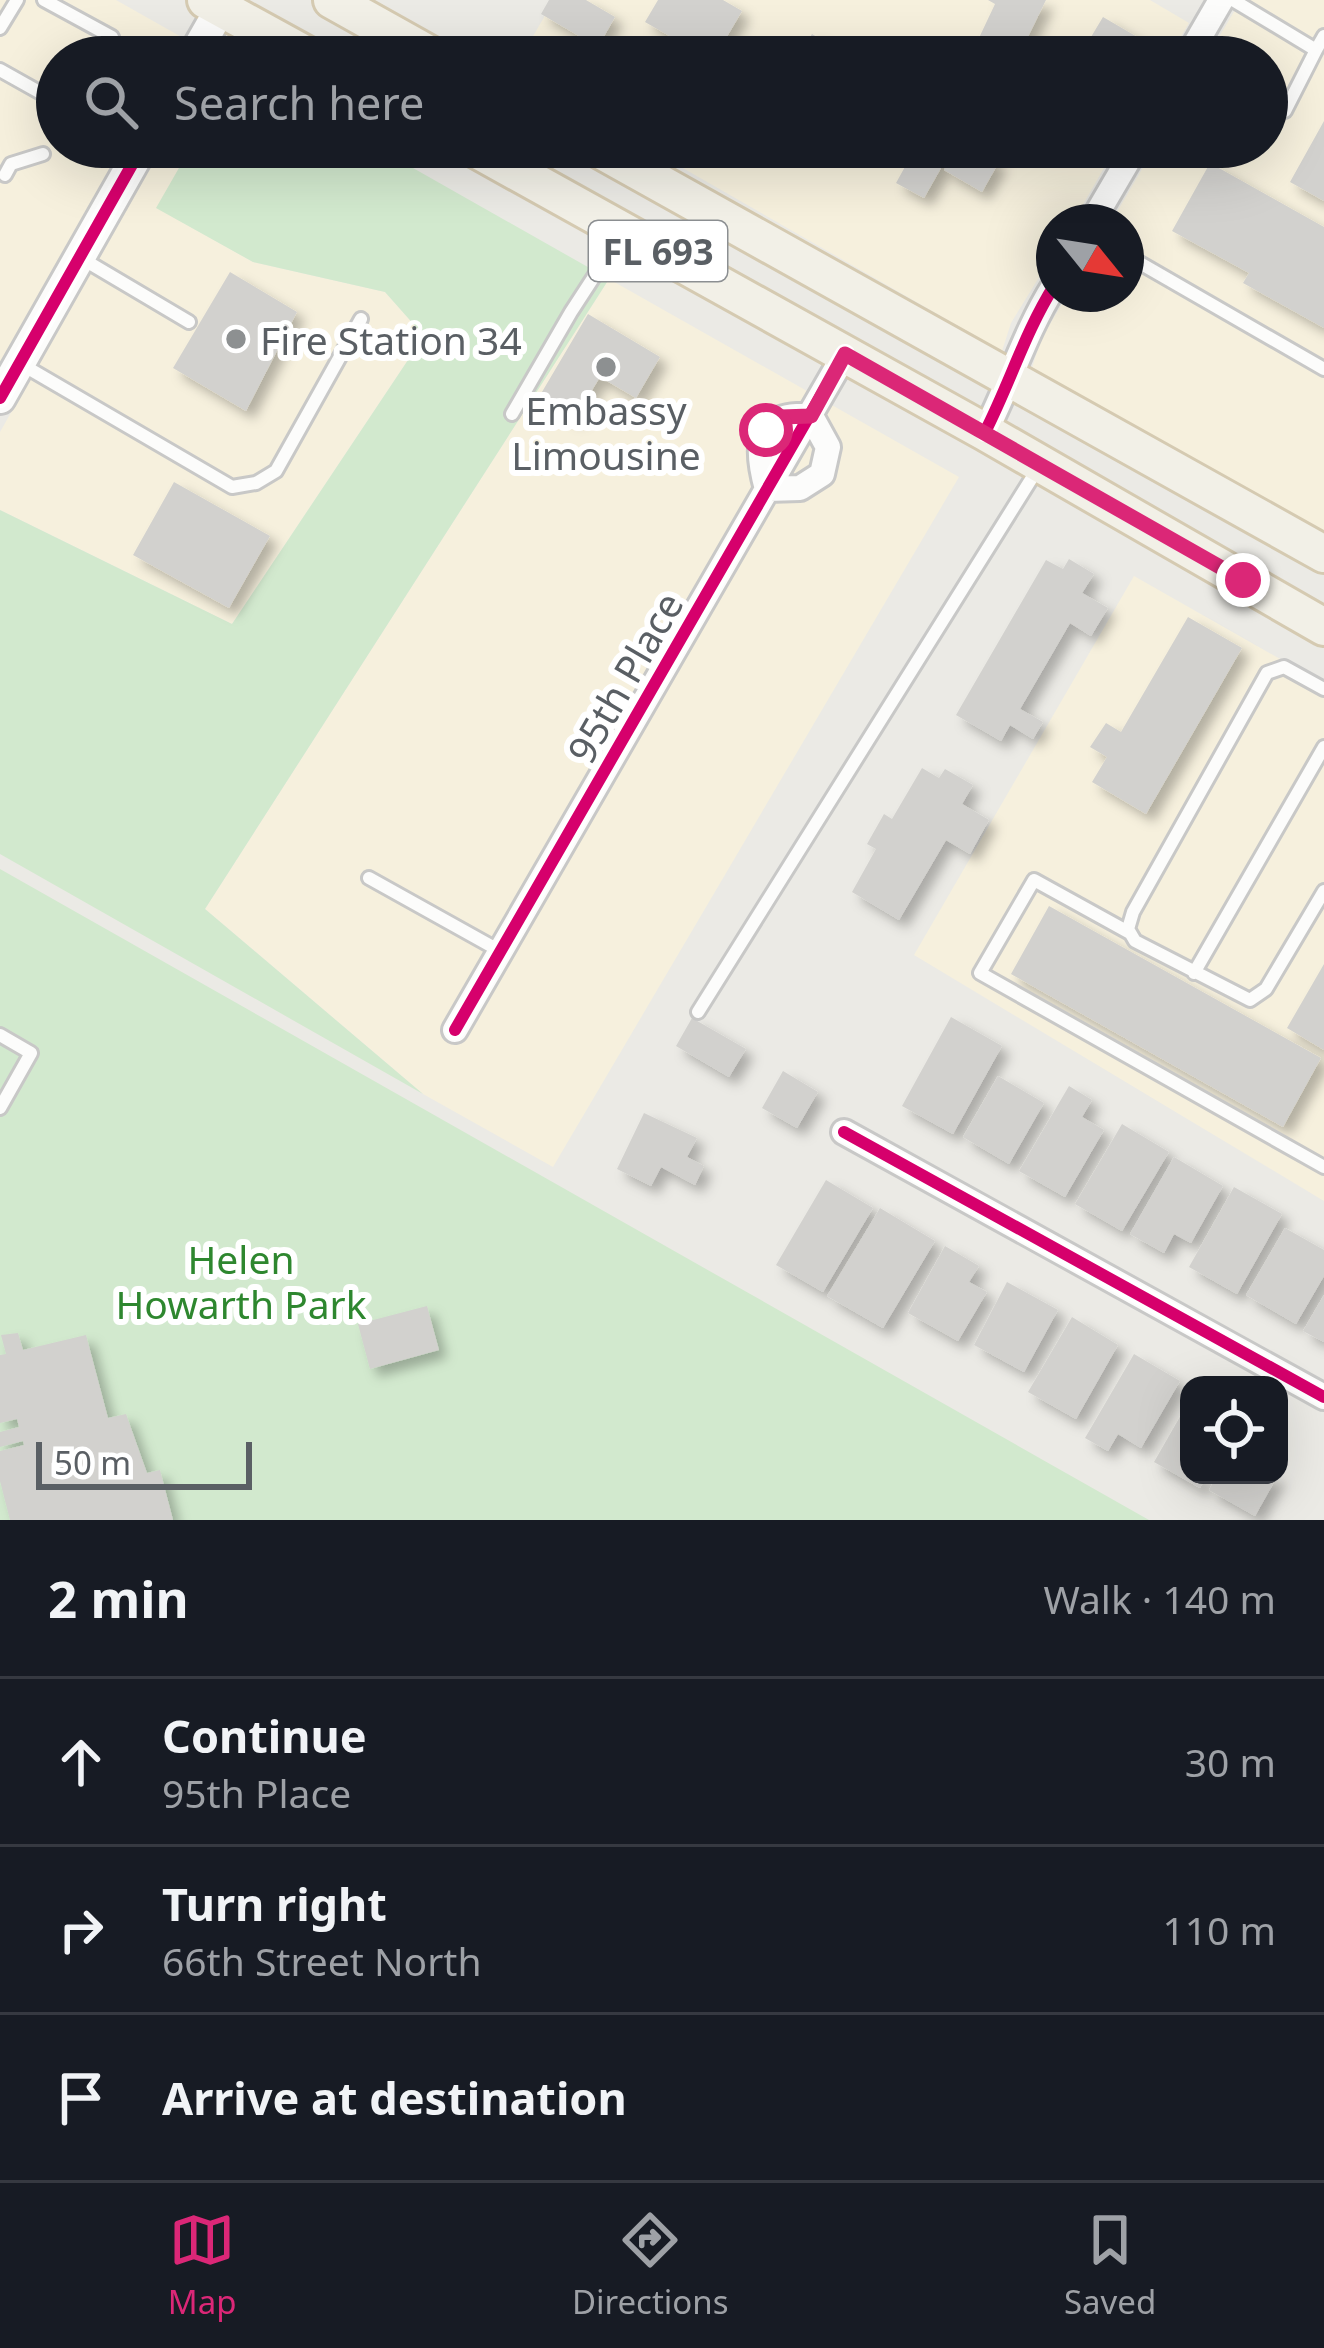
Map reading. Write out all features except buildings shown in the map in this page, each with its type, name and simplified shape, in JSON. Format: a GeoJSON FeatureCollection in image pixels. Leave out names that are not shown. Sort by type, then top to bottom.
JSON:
{"type":"FeatureCollection","features":[{"type":"Feature","properties":{"kind":"main road"},"geometry":{"type":"LineString","coordinates":[[332,0],[396,36]]}},
{"type":"Feature","properties":{"kind":"main road"},"geometry":{"type":"LineString","coordinates":[[218,3],[274,36]]}},
{"type":"Feature","properties":{"kind":"main road","name":"FL 693"},"geometry":{"type":"LineString","coordinates":[[510,168],[1324,627]]}},
{"type":"Feature","properties":{"kind":"main road","name":"FL 693"},"geometry":{"type":"LineString","coordinates":[[632,168],[1324,554]]}},
{"type":"Feature","properties":{"kind":"street"},"geometry":{"type":"LineString","coordinates":[[1200,36],[1221,0]]}},
{"type":"Feature","properties":{"kind":"street"},"geometry":{"type":"LineString","coordinates":[[203,36],[218,3]]}},
{"type":"Feature","properties":{"kind":"street"},"geometry":{"type":"LineString","coordinates":[[0,398],[130,168]]}},
{"type":"Feature","properties":{"kind":"street"},"geometry":{"type":"LineString","coordinates":[[1103,204],[1124,168]]}},
{"type":"Feature","properties":{"kind":"street"},"geometry":{"type":"LineString","coordinates":[[985,432],[1038,312]]}},
{"type":"Feature","properties":{"kind":"street","name":"95th Place"},"geometry":{"type":"LineString","coordinates":[[455,1030],[845,354]]}},
{"type":"Feature","properties":{"kind":"street"},"geometry":{"type":"LineString","coordinates":[[767,489],[800,488],[822,475],[828,446],[811,416]]}},
{"type":"Feature","properties":{"kind":"street"},"geometry":{"type":"LineString","coordinates":[[844,1132],[1324,1397]]}},
{"type":"Feature","properties":{"kind":"lane"},"geometry":{"type":"LineString","coordinates":[[0,28],[17,0]]}},
{"type":"Feature","properties":{"kind":"lane"},"geometry":{"type":"LineString","coordinates":[[44,0],[110,36]]}},
{"type":"Feature","properties":{"kind":"lane"},"geometry":{"type":"LineString","coordinates":[[1233,0],[1316,50]]}},
{"type":"Feature","properties":{"kind":"lane"},"geometry":{"type":"LineString","coordinates":[[1288,105],[1324,36]]}},
{"type":"Feature","properties":{"kind":"lane"},"geometry":{"type":"LineString","coordinates":[[0,70],[36,90]]}},
{"type":"Feature","properties":{"kind":"lane"},"geometry":{"type":"LineString","coordinates":[[5,175],[10,164],[36,156]]}},
{"type":"Feature","properties":{"kind":"lane"},"geometry":{"type":"LineString","coordinates":[[512,414],[624,232]]}},
{"type":"Feature","properties":{"kind":"lane"},"geometry":{"type":"LineString","coordinates":[[80,257],[189,322]]}},
{"type":"Feature","properties":{"kind":"lane"},"geometry":{"type":"LineString","coordinates":[[1144,265],[1324,369]]}},
{"type":"Feature","properties":{"kind":"lane"},"geometry":{"type":"LineString","coordinates":[[20,364],[232,487],[256,483],[275,471],[362,319]]}},
{"type":"Feature","properties":{"kind":"lane"},"geometry":{"type":"LineString","coordinates":[[698,1012],[1041,464]]}},
{"type":"Feature","properties":{"kind":"lane"},"geometry":{"type":"LineString","coordinates":[[1130,933],[1133,912],[1267,673],[1284,667],[1324,689]]}},
{"type":"Feature","properties":{"kind":"lane"},"geometry":{"type":"LineString","coordinates":[[1194,973],[1324,747]]}},
{"type":"Feature","properties":{"kind":"lane"},"geometry":{"type":"LineString","coordinates":[[370,878],[500,951]]}},
{"type":"Feature","properties":{"kind":"lane"},"geometry":{"type":"LineString","coordinates":[[1324,891],[1258,998],[1242,999],[1034,880],[980,974],[1324,1167]]}},
{"type":"Feature","properties":{"kind":"lane"},"geometry":{"type":"LineString","coordinates":[[0,1035],[31,1053],[0,1108]]}},
{"type":"Feature","properties":{"kind":"shaded area"},"geometry":{"type":"Polygon","coordinates":[[[0,0],[116,0],[180,36],[36,36],[36,168],[112,168],[0,365],[0,0]]]}},
{"type":"Feature","properties":{"kind":"shaded area"},"geometry":{"type":"Polygon","coordinates":[[[554,0],[1150,0],[1189,23],[1181,36],[533,36],[554,0]]]}},
{"type":"Feature","properties":{"kind":"shaded area"},"geometry":{"type":"Polygon","coordinates":[[[1241,0],[1324,0],[1324,535],[1032,368],[1041,339],[1057,312],[1144,312],[1144,204],[1122,204],[1143,168],[1288,168],[1288,36],[1220,36],[1241,0]]]}},
{"type":"Feature","properties":{"kind":"shaded area"},"geometry":{"type":"Polygon","coordinates":[[[150,168],[179,168],[157,208],[253,262],[385,292],[424,336],[232,624],[0,510],[0,432],[150,168]]]}},
{"type":"Feature","properties":{"kind":"shaded area"},"geometry":{"type":"Polygon","coordinates":[[[683,168],[1104,168],[1083,204],[1036,204],[1036,282],[1011,323],[1002,351],[683,168]]]}},
{"type":"Feature","properties":{"kind":"shaded area"},"geometry":{"type":"Polygon","coordinates":[[[609,279],[959,477],[553,1167],[423,1094],[205,909],[609,279]]]}},
{"type":"Feature","properties":{"kind":"shaded area"},"geometry":{"type":"Polygon","coordinates":[[[1134,576],[1324,684],[1324,1201],[914,955],[1134,576]]]}},
{"type":"Feature","properties":{"kind":"green space"},"geometry":{"type":"Polygon","coordinates":[[[179,168],[413,168],[609,279],[205,909],[423,1094],[0,854],[0,510],[232,624],[424,336],[385,292],[253,262],[156,208],[179,168]]]}},
{"type":"Feature","properties":{"kind":"green space","name":"Helen Howarth Park"},"geometry":{"type":"Polygon","coordinates":[[[0,869],[1149,1520],[0,1520],[0,869]]]}},
{"type":"Feature","properties":{"kind":"cycle path"},"geometry":{"type":"LineString","coordinates":[[0,398],[130,168]]}},
{"type":"Feature","properties":{"kind":"cycle path"},"geometry":{"type":"LineString","coordinates":[[985,432],[1039,312]]}},
{"type":"Feature","properties":{"kind":"cycle path"},"geometry":{"type":"LineString","coordinates":[[455,1030],[845,354]]}},
{"type":"Feature","properties":{"kind":"cycle path"},"geometry":{"type":"LineString","coordinates":[[844,1132],[1324,1397]]}},
{"type":"Feature","properties":{"kind":"place","name":"Fire Station 34"},"geometry":{"type":"Point","coordinates":[236,339]}},
{"type":"Feature","properties":{"kind":"place","name":"Embassy Limousine"},"geometry":{"type":"Point","coordinates":[606,367]}},
{"type":"Feature","properties":{"kind":"route"},"geometry":{"type":"LineString","coordinates":[[766,430],[781,417],[811,416],[845,354],[1243,580]]}}]}
